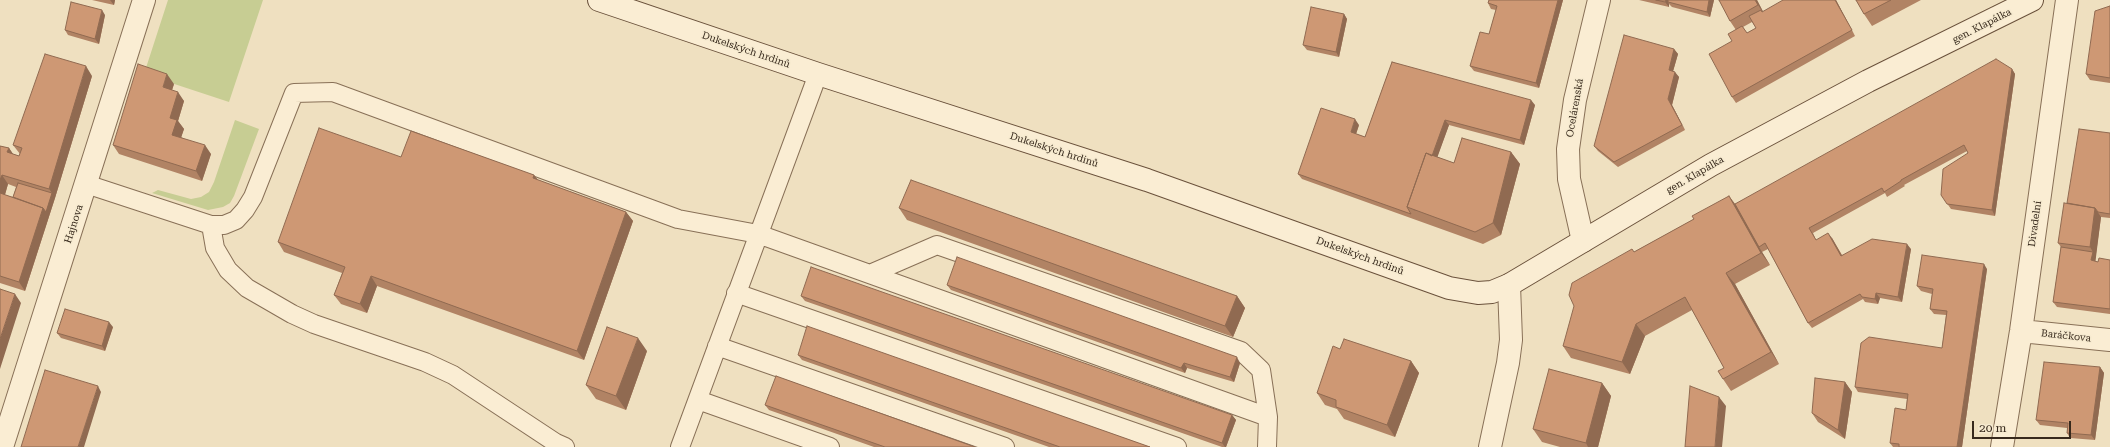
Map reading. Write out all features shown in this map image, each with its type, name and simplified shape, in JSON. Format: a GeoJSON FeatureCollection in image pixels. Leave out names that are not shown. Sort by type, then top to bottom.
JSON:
{"type":"FeatureCollection","features":[{"type":"Feature","properties":{"kind":"main road","name":"Hajnova"},"geometry":{"type":"LineString","coordinates":[[2,447],[144,0]]}},
{"type":"Feature","properties":{"kind":"main road","name":"Dukelských hrdinů"},"geometry":{"type":"LineString","coordinates":[[599,0],[818,74],[1148,180],[1450,288],[1478,293],[1492,292],[1509,285]]}},
{"type":"Feature","properties":{"kind":"main road","name":"Ocelárenská"},"geometry":{"type":"LineString","coordinates":[[1583,240],[1569,180],[1568,149],[1575,100],[1599,0]]}},
{"type":"Feature","properties":{"kind":"main road","name":"gen. Klapálka"},"geometry":{"type":"LineString","coordinates":[[1509,285],[1711,165],[1862,85],[2032,0]]}},
{"type":"Feature","properties":{"kind":"main road","name":"Divadelní"},"geometry":{"type":"LineString","coordinates":[[2002,447],[2021,331],[2066,0]]}},
{"type":"Feature","properties":{"kind":"main road"},"geometry":{"type":"LineString","coordinates":[[1490,447],[1509,356],[1511,320],[1509,285]]}},
{"type":"Feature","properties":{"kind":"main road","name":"Baráčkova"},"geometry":{"type":"LineString","coordinates":[[2021,331],[2110,340]]}},
{"type":"Feature","properties":{"kind":"lane"},"geometry":{"type":"LineString","coordinates":[[680,447],[818,74]]}},
{"type":"Feature","properties":{"kind":"lane"},"geometry":{"type":"LineString","coordinates":[[86,184],[211,225],[224,225],[236,220],[245,210],[253,197],[294,93],[333,92],[678,219],[758,234],[1268,417]]}},
{"type":"Feature","properties":{"kind":"lane"},"geometry":{"type":"LineString","coordinates":[[211,225],[215,248],[228,270],[247,288],[292,314],[314,324],[424,362],[453,375],[556,443],[565,447]]}},
{"type":"Feature","properties":{"kind":"lane"},"geometry":{"type":"LineString","coordinates":[[870,274],[937,246],[1241,351],[1261,370],[1268,417],[1267,447]]}},
{"type":"Feature","properties":{"kind":"lane"},"geometry":{"type":"LineString","coordinates":[[736,294],[1177,447]]}},
{"type":"Feature","properties":{"kind":"lane"},"geometry":{"type":"LineString","coordinates":[[717,346],[1005,447]]}},
{"type":"Feature","properties":{"kind":"lane"},"geometry":{"type":"LineString","coordinates":[[698,400],[830,447]]}},
{"type":"Feature","properties":{"kind":"green space"},"geometry":{"type":"Polygon","coordinates":[[[168,0],[263,0],[229,102],[144,74],[168,0]]]}},
{"type":"Feature","properties":{"kind":"green space"},"geometry":{"type":"Polygon","coordinates":[[[235,120],[259,129],[230,203],[223,207],[208,210],[152,193],[158,190],[191,199],[201,197],[209,192],[214,182],[235,120]]]}},
{"type":"Feature","properties":{"kind":"building"},"geometry":{"type":"Polygon","coordinates":[[[1489,0],[1558,0],[1536,83],[1470,66],[1480,32],[1489,34],[1497,6],[1488,3],[1489,0]]]}},
{"type":"Feature","properties":{"kind":"building"},"geometry":{"type":"Polygon","coordinates":[[[1668,0],[1709,0],[1707,12],[1668,2],[1668,0]]]}},
{"type":"Feature","properties":{"kind":"building"},"geometry":{"type":"Polygon","coordinates":[[[1719,0],[1755,0],[1758,5],[1730,21],[1719,0]]]}},
{"type":"Feature","properties":{"kind":"building"},"geometry":{"type":"Polygon","coordinates":[[[1783,0],[1835,0],[1852,30],[1732,97],[1709,54],[1732,41],[1728,34],[1742,26],[1747,33],[1756,28],[1749,16],[1761,10],[1762,12],[1783,0]]]}},
{"type":"Feature","properties":{"kind":"building"},"geometry":{"type":"Polygon","coordinates":[[[1856,0],[1891,0],[1864,14],[1856,0]]]}},
{"type":"Feature","properties":{"kind":"building"},"geometry":{"type":"Polygon","coordinates":[[[71,2],[102,10],[95,39],[65,30],[71,2]]]}},
{"type":"Feature","properties":{"kind":"building"},"geometry":{"type":"Polygon","coordinates":[[[2110,6],[2110,78],[2086,74],[2095,11],[2110,6]]]}},
{"type":"Feature","properties":{"kind":"building"},"geometry":{"type":"Polygon","coordinates":[[[1311,7],[1344,14],[1336,52],[1303,45],[1311,7]]]}},
{"type":"Feature","properties":{"kind":"building"},"geometry":{"type":"Polygon","coordinates":[[[1624,35],[1674,49],[1669,70],[1675,72],[1668,99],[1682,125],[1614,162],[1594,146],[1624,35]]]}},
{"type":"Feature","properties":{"kind":"building"},"geometry":{"type":"Polygon","coordinates":[[[45,54],[86,66],[49,189],[2,175],[0,180],[0,146],[9,148],[7,152],[19,156],[22,148],[13,145],[45,54]]]}},
{"type":"Feature","properties":{"kind":"building"},"geometry":{"type":"Polygon","coordinates":[[[1996,59],[2012,69],[1992,210],[1947,204],[1941,195],[1943,169],[1968,153],[1964,145],[1901,180],[1884,192],[1882,188],[1809,228],[1816,240],[1828,233],[1841,256],[1872,239],[1907,244],[1898,297],[1876,293],[1875,299],[1862,297],[1860,294],[1808,323],[1765,243],[1759,247],[1735,204],[1996,59]]]}},
{"type":"Feature","properties":{"kind":"building"},"geometry":{"type":"Polygon","coordinates":[[[1392,62],[1531,100],[1520,140],[1445,120],[1432,156],[1426,153],[1407,207],[1411,214],[1298,174],[1321,108],[1355,119],[1351,132],[1365,137],[1392,62]]]}},
{"type":"Feature","properties":{"kind":"building"},"geometry":{"type":"Polygon","coordinates":[[[138,64],[167,74],[163,87],[178,92],[170,118],[177,120],[172,135],[205,145],[196,171],[113,145],[138,64]]]}},
{"type":"Feature","properties":{"kind":"building"},"geometry":{"type":"Polygon","coordinates":[[[319,128],[401,157],[411,131],[534,175],[533,178],[626,212],[577,351],[371,276],[360,304],[334,295],[345,267],[278,242],[319,128]]]}},
{"type":"Feature","properties":{"kind":"building"},"geometry":{"type":"Polygon","coordinates":[[[2079,129],[2110,133],[2110,214],[2098,212],[2095,208],[2067,203],[2079,129]]]}},
{"type":"Feature","properties":{"kind":"building"},"geometry":{"type":"Polygon","coordinates":[[[1462,138],[1511,152],[1493,223],[1475,232],[1407,207],[1426,153],[1454,163],[1462,138]]]}},
{"type":"Feature","properties":{"kind":"building"},"geometry":{"type":"Polygon","coordinates":[[[911,180],[1237,296],[1225,326],[899,208],[911,180]]]}},
{"type":"Feature","properties":{"kind":"building"},"geometry":{"type":"Polygon","coordinates":[[[18,183],[52,193],[46,212],[43,208],[13,197],[18,183]]]}},
{"type":"Feature","properties":{"kind":"building"},"geometry":{"type":"Polygon","coordinates":[[[0,193],[43,208],[19,282],[0,276],[0,193]]]}},
{"type":"Feature","properties":{"kind":"building"},"geometry":{"type":"Polygon","coordinates":[[[1729,196],[1761,253],[1726,273],[1771,352],[1723,379],[1718,371],[1724,368],[1685,297],[1636,324],[1622,362],[1563,346],[1574,306],[1569,295],[1572,283],[1632,249],[1634,252],[1694,219],[1692,216],[1729,196]]]}},
{"type":"Feature","properties":{"kind":"building"},"geometry":{"type":"Polygon","coordinates":[[[2064,203],[2095,208],[2090,247],[2058,243],[2064,203]]]}},
{"type":"Feature","properties":{"kind":"building"},"geometry":{"type":"Polygon","coordinates":[[[2061,247],[2093,252],[2091,260],[2098,262],[2099,258],[2110,260],[2110,309],[2053,302],[2061,247]]]}},
{"type":"Feature","properties":{"kind":"building"},"geometry":{"type":"Polygon","coordinates":[[[1922,255],[1984,264],[1957,447],[1899,447],[1899,444],[1890,443],[1895,408],[1906,410],[1908,394],[1855,387],[1861,343],[1869,337],[1942,348],[1947,311],[1930,309],[1933,289],[1917,286],[1922,255]]]}},
{"type":"Feature","properties":{"kind":"building"},"geometry":{"type":"Polygon","coordinates":[[[957,257],[1237,357],[1230,377],[1184,363],[1181,368],[947,285],[957,257]]]}},
{"type":"Feature","properties":{"kind":"building"},"geometry":{"type":"Polygon","coordinates":[[[811,267],[1232,415],[1222,443],[801,296],[811,267]]]}},
{"type":"Feature","properties":{"kind":"building"},"geometry":{"type":"Polygon","coordinates":[[[0,289],[15,294],[0,339],[0,289]]]}},
{"type":"Feature","properties":{"kind":"building"},"geometry":{"type":"Polygon","coordinates":[[[65,309],[109,322],[102,346],[57,333],[65,309]]]}},
{"type":"Feature","properties":{"kind":"building"},"geometry":{"type":"Polygon","coordinates":[[[807,326],[1150,447],[1060,447],[798,355],[807,326]]]}},
{"type":"Feature","properties":{"kind":"building"},"geometry":{"type":"Polygon","coordinates":[[[607,327],[638,338],[616,396],[586,385],[607,327]]]}},
{"type":"Feature","properties":{"kind":"building"},"geometry":{"type":"Polygon","coordinates":[[[1344,339],[1411,361],[1387,425],[1336,407],[1336,400],[1317,393],[1333,346],[1340,349],[1344,339]]]}},
{"type":"Feature","properties":{"kind":"building"},"geometry":{"type":"Polygon","coordinates":[[[2044,362],[2100,367],[2091,435],[2067,433],[2068,423],[2036,420],[2044,362]]]}},
{"type":"Feature","properties":{"kind":"building"},"geometry":{"type":"Polygon","coordinates":[[[1549,369],[1602,383],[1586,443],[1533,429],[1549,369]]]}},
{"type":"Feature","properties":{"kind":"building"},"geometry":{"type":"Polygon","coordinates":[[[45,370],[98,386],[78,447],[21,447],[45,370]]]}},
{"type":"Feature","properties":{"kind":"building"},"geometry":{"type":"Polygon","coordinates":[[[776,376],[975,447],[885,447],[765,405],[776,376]]]}},
{"type":"Feature","properties":{"kind":"building"},"geometry":{"type":"Polygon","coordinates":[[[1815,378],[1845,382],[1838,430],[1812,413],[1815,378]]]}},
{"type":"Feature","properties":{"kind":"building"},"geometry":{"type":"Polygon","coordinates":[[[1690,386],[1719,397],[1715,447],[1685,447],[1690,386]]]}}]}
